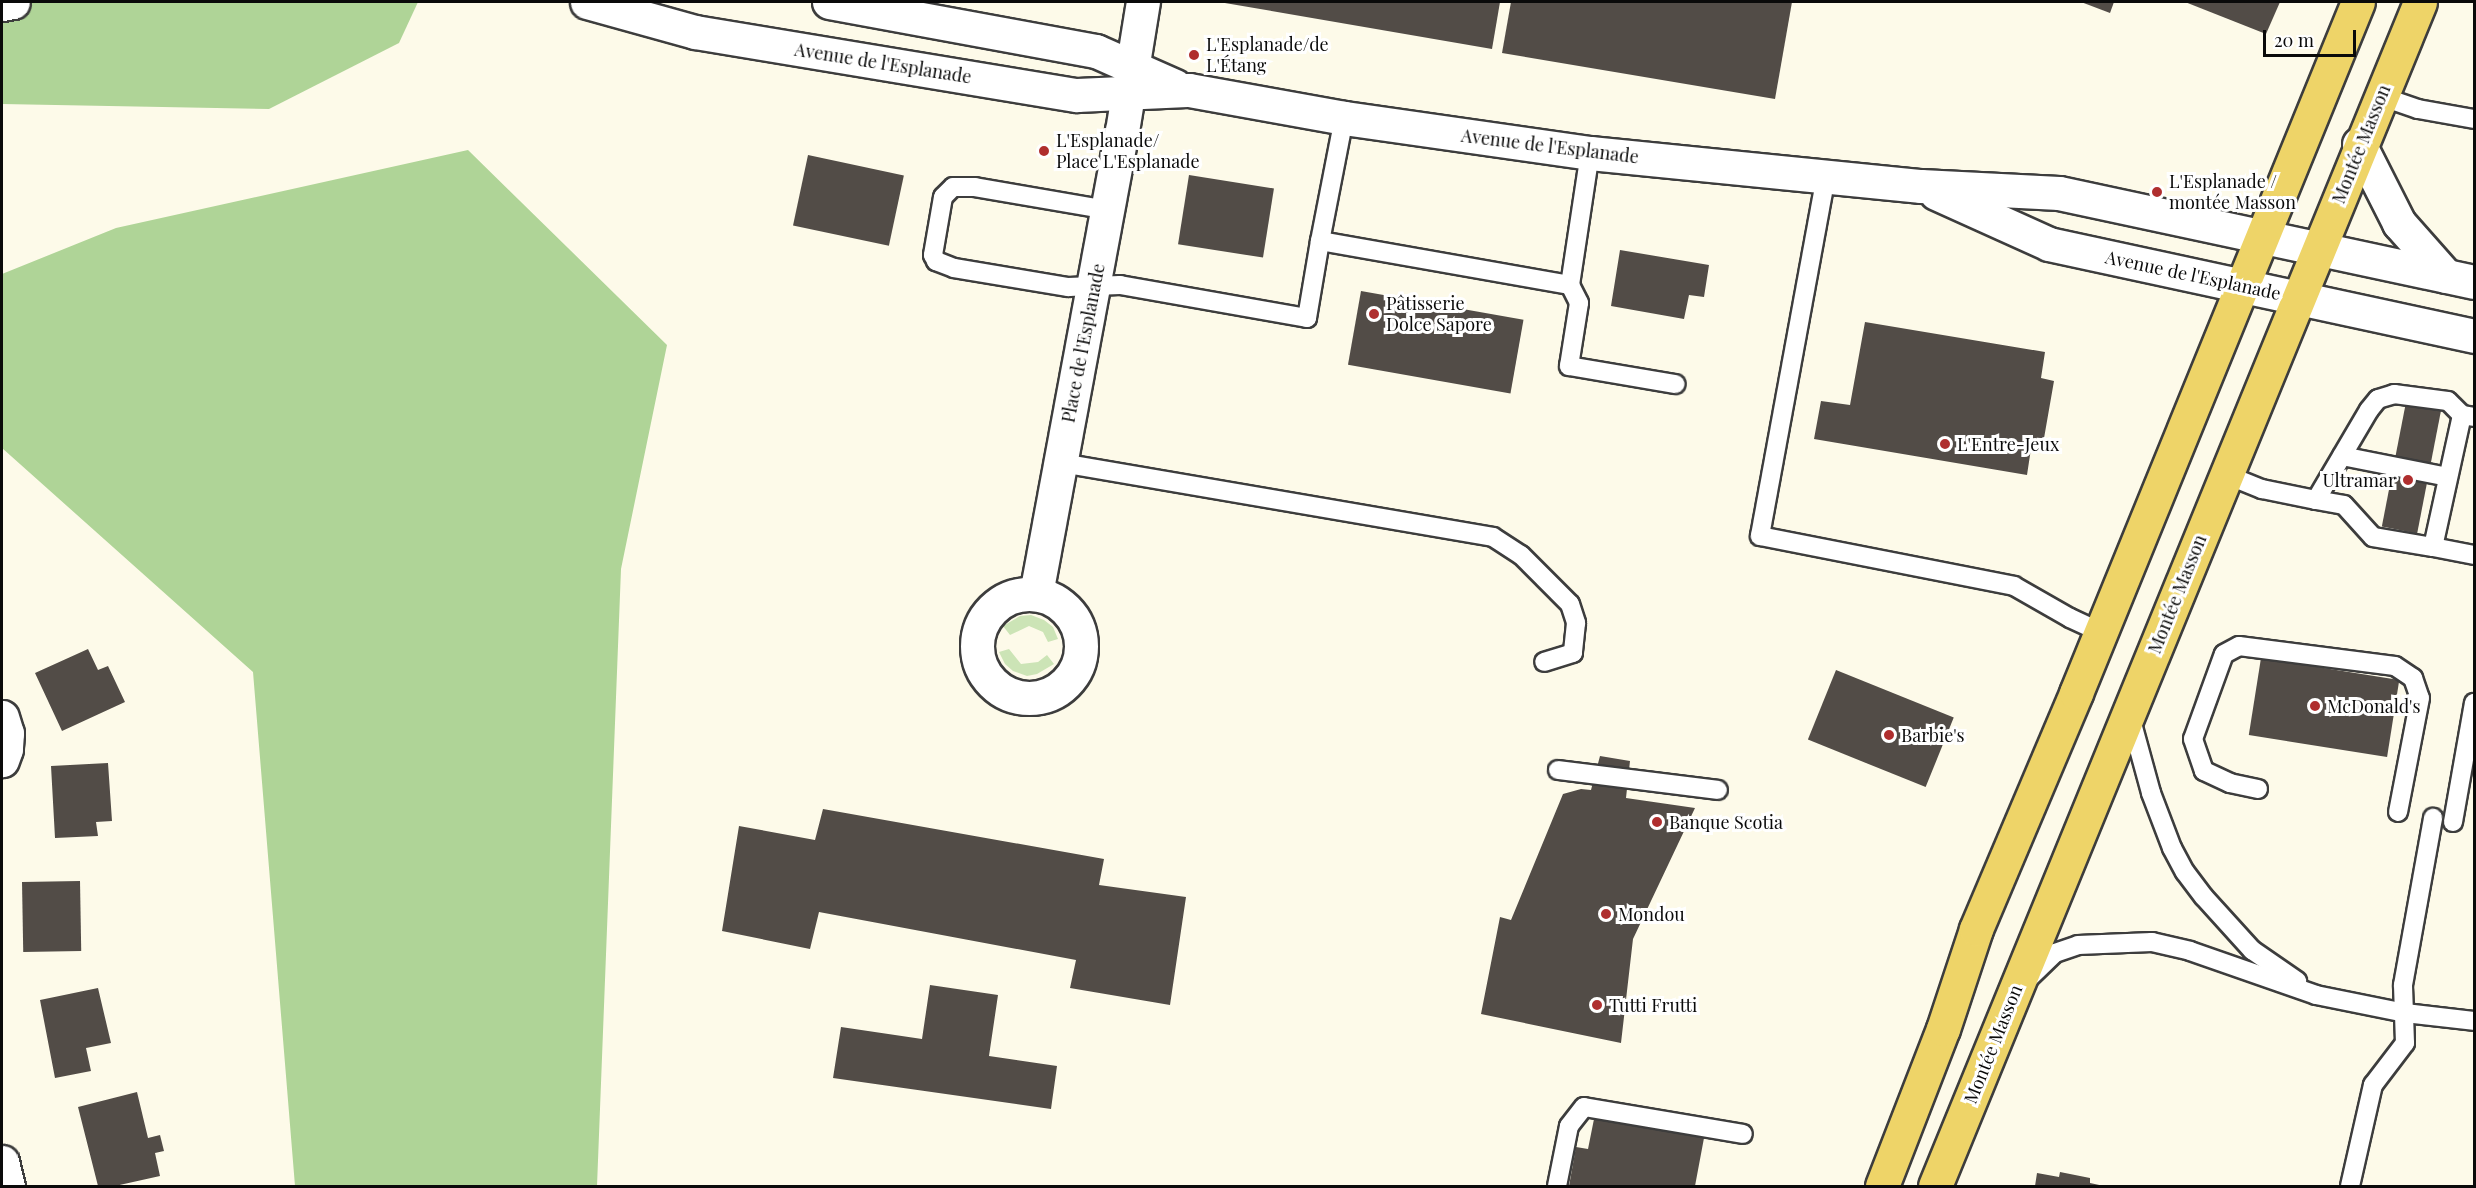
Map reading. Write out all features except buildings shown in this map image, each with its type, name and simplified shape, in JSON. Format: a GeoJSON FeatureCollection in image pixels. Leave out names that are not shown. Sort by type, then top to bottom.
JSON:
{"type":"FeatureCollection","features":[{"type":"Feature","properties":{"kind":"main road"},"geometry":{"type":"LineString","coordinates":[[1882,1186],[1939,1040],[1976,929],[2358,2]]}},
{"type":"Feature","properties":{"kind":"main road","name":"Montée Masson"},"geometry":{"type":"LineString","coordinates":[[1935,1186],[2420,2]]}},
{"type":"Feature","properties":{"kind":"street"},"geometry":{"type":"LineString","coordinates":[[2,4],[13,2]]}},
{"type":"Feature","properties":{"kind":"street","name":"Avenue de l'Esplanade"},"geometry":{"type":"LineString","coordinates":[[587,2],[695,32],[1077,95],[1131,80],[1344,118],[1590,153],[1921,186],[2059,192],[2460,279]]}},
{"type":"Feature","properties":{"kind":"street","name":"Avenue de l'Esplanade"},"geometry":{"type":"LineString","coordinates":[[829,2],[1096,51],[1131,80]]}},
{"type":"Feature","properties":{"kind":"street","name":"Place de l'Esplanade"},"geometry":{"type":"LineString","coordinates":[[1036,594],[1108,210],[1143,2]]}},
{"type":"Feature","properties":{"kind":"street"},"geometry":{"type":"LineString","coordinates":[[2360,144],[2399,224],[2460,279]]}},
{"type":"Feature","properties":{"kind":"street","name":"Avenue de l'Esplanade"},"geometry":{"type":"LineString","coordinates":[[1921,186],[2049,244],[2475,336]]}},
{"type":"Feature","properties":{"kind":"street"},"geometry":{"type":"LineString","coordinates":[[2,717],[7,733],[6,749],[2,760]]}},
{"type":"Feature","properties":{"kind":"street"},"geometry":{"type":"LineString","coordinates":[[2,1162],[8,1186]]}},
{"type":"Feature","properties":{"kind":"lane"},"geometry":{"type":"LineString","coordinates":[[2380,96],[2418,109],[2475,119]]}},
{"type":"Feature","properties":{"kind":"lane"},"geometry":{"type":"LineString","coordinates":[[1108,210],[975,187],[953,187],[943,197],[933,255],[943,265],[1068,287],[1120,285],[1307,318],[1344,118]]}},
{"type":"Feature","properties":{"kind":"lane"},"geometry":{"type":"LineString","coordinates":[[1590,153],[1570,285],[1579,303],[1569,366],[1675,384]]}},
{"type":"Feature","properties":{"kind":"lane"},"geometry":{"type":"LineString","coordinates":[[1826,177],[1760,536],[2014,586],[2070,618],[2100,632]]}},
{"type":"Feature","properties":{"kind":"lane"},"geometry":{"type":"LineString","coordinates":[[1320,241],[1570,285]]}},
{"type":"Feature","properties":{"kind":"lane"},"geometry":{"type":"LineString","coordinates":[[2316,500],[2373,404],[2386,396],[2448,401],[2468,416],[2448,477],[2433,547]]}},
{"type":"Feature","properties":{"kind":"lane"},"geometry":{"type":"LineString","coordinates":[[2342,456],[2448,477]]}},
{"type":"Feature","properties":{"kind":"lane"},"geometry":{"type":"LineString","coordinates":[[1061,463],[1493,537],[1521,555],[1570,604],[1576,623],[1573,653],[1544,662]]}},
{"type":"Feature","properties":{"kind":"lane"},"geometry":{"type":"LineString","coordinates":[[2227,475],[2262,489],[2344,505],[2373,537],[2475,555]]}},
{"type":"Feature","properties":{"kind":"lane"},"geometry":{"type":"LineString","coordinates":[[2258,789],[2230,783],[2204,771],[2193,739],[2224,654],[2239,646],[2395,666],[2413,678],[2420,698],[2398,812]]}},
{"type":"Feature","properties":{"kind":"lane"},"geometry":{"type":"LineString","coordinates":[[2453,822],[2475,703]]}},
{"type":"Feature","properties":{"kind":"lane"},"geometry":{"type":"LineString","coordinates":[[2129,712],[2154,803],[2172,848],[2186,872],[2204,897],[2252,950],[2286,976],[2331,998]]}},
{"type":"Feature","properties":{"kind":"lane"},"geometry":{"type":"LineString","coordinates":[[1558,770],[1718,790]]}},
{"type":"Feature","properties":{"kind":"lane"},"geometry":{"type":"LineString","coordinates":[[2350,1186],[2373,1085],[2405,1043],[2403,985],[2433,818]]}},
{"type":"Feature","properties":{"kind":"lane"},"geometry":{"type":"LineString","coordinates":[[2007,1007],[2034,972],[2055,953],[2078,945],[2133,941],[2170,945],[2286,986],[2331,998],[2405,1013],[2475,1021]]}},
{"type":"Feature","properties":{"kind":"lane"},"geometry":{"type":"LineString","coordinates":[[1557,1186],[1569,1126],[1584,1107],[1743,1134]]}},
{"type":"Feature","properties":{"kind":"green space"},"geometry":{"type":"Polygon","coordinates":[[[2,2],[418,2],[399,43],[269,109],[2,104],[2,2]]]}},
{"type":"Feature","properties":{"kind":"green space"},"geometry":{"type":"Polygon","coordinates":[[[468,150],[667,345],[621,569],[597,1186],[295,1186],[253,672],[2,448],[2,274],[116,228],[468,150]]]}},
{"type":"Feature","properties":{"kind":"green space"},"geometry":{"type":"Polygon","coordinates":[[[1031,615],[1044,620],[1053,627],[1058,639],[1048,642],[1043,632],[1029,626],[1010,635],[1003,626],[1020,616],[1031,615]]]}},
{"type":"Feature","properties":{"kind":"green space"},"geometry":{"type":"Polygon","coordinates":[[[1009,649],[1021,664],[1038,662],[1047,655],[1054,664],[1037,674],[1027,676],[1013,671],[1005,664],[999,652],[1009,649]]]}},
{"type":"Feature","properties":{"kind":"place","name":"L'Esplanade/de L'Étang"},"geometry":{"type":"Point","coordinates":[1194,55]}},
{"type":"Feature","properties":{"kind":"place","name":"L'Esplanade/ Place L'Esplanade"},"geometry":{"type":"Point","coordinates":[1044,151]}},
{"type":"Feature","properties":{"kind":"place","name":"L'Esplanade / montée Masson"},"geometry":{"type":"Point","coordinates":[2157,192]}},
{"type":"Feature","properties":{"kind":"place","name":"Pâtisserie Dolce Sapore"},"geometry":{"type":"Point","coordinates":[1374,314]}},
{"type":"Feature","properties":{"kind":"place","name":"L'Entre-Jeux"},"geometry":{"type":"Point","coordinates":[1945,444]}},
{"type":"Feature","properties":{"kind":"place","name":"Ultramar"},"geometry":{"type":"Point","coordinates":[2408,480]}},
{"type":"Feature","properties":{"kind":"place","name":"McDonald's"},"geometry":{"type":"Point","coordinates":[2315,706]}},
{"type":"Feature","properties":{"kind":"place","name":"Barbie's"},"geometry":{"type":"Point","coordinates":[1889,735]}},
{"type":"Feature","properties":{"kind":"place","name":"Banque Scotia"},"geometry":{"type":"Point","coordinates":[1657,822]}},
{"type":"Feature","properties":{"kind":"place","name":"Mondou"},"geometry":{"type":"Point","coordinates":[1606,914]}},
{"type":"Feature","properties":{"kind":"place","name":"Tutti Frutti"},"geometry":{"type":"Point","coordinates":[1597,1005]}}]}
